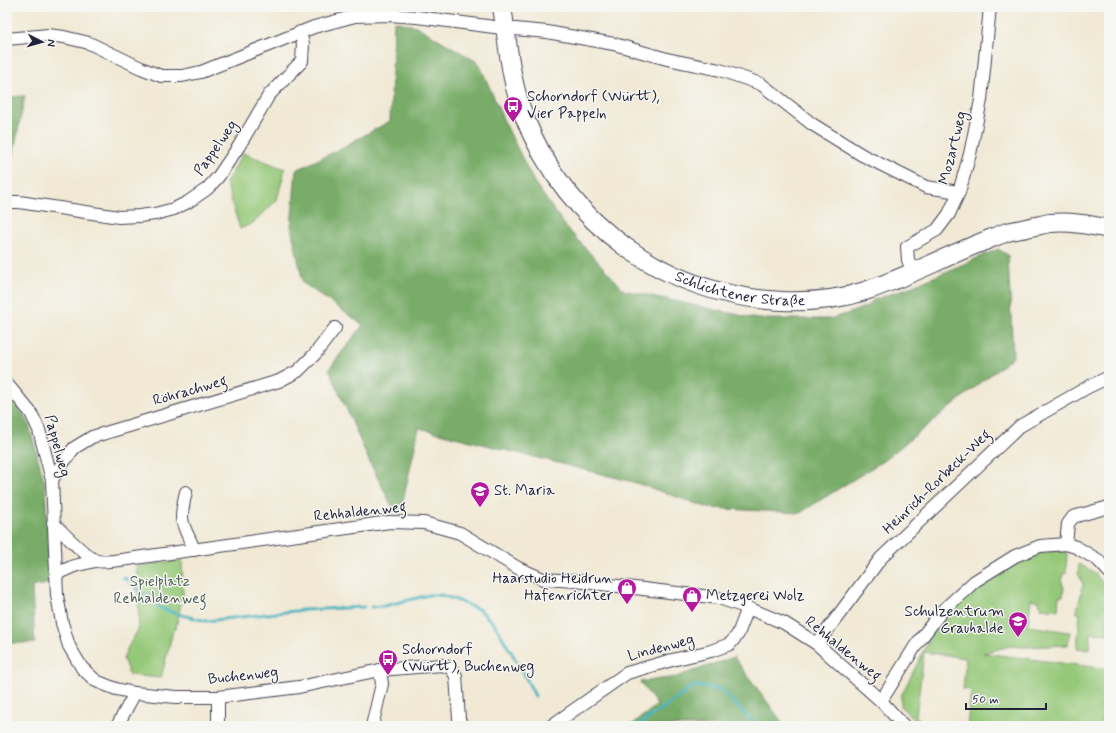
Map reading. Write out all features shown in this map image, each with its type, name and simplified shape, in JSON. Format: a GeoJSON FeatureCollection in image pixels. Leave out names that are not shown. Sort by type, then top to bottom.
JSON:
{"type":"FeatureCollection","features":[{"type":"Feature","properties":{"kind":"main road","name":"Schlichtener Straße"},"geometry":{"type":"LineString","coordinates":[[502,7],[511,69],[519,102],[541,152],[553,172],[568,193],[593,221],[622,246],[669,274],[729,294],[761,300],[814,301],[863,292],[913,273],[1008,232],[1050,223],[1078,223],[1109,229]]}},
{"type":"Feature","properties":{"kind":"street","name":"Mozartweg"},"geometry":{"type":"LineString","coordinates":[[913,273],[908,260],[907,247],[937,230],[949,214],[959,192],[970,154],[981,100],[990,7]]}},
{"type":"Feature","properties":{"kind":"street"},"geometry":{"type":"LineString","coordinates":[[7,39],[48,35],[78,40],[89,43],[161,76],[182,76],[201,72],[314,27],[354,16],[389,15],[418,17],[547,32],[614,44],[667,59],[720,70],[761,84],[812,124],[862,154],[926,187],[959,192]]}},
{"type":"Feature","properties":{"kind":"street","name":"Pappelweg"},"geometry":{"type":"LineString","coordinates":[[7,202],[19,202],[119,216],[139,216],[174,209],[188,202],[207,189],[218,177],[239,146],[269,95],[302,61],[303,44],[300,32]]}},
{"type":"Feature","properties":{"kind":"street","name":"Röhrachweg"},"geometry":{"type":"LineString","coordinates":[[52,480],[74,448],[92,437],[279,381],[298,371],[315,354],[335,328]]}},
{"type":"Feature","properties":{"kind":"street","name":"Heinrich-Rorbeck-Weg"},"geometry":{"type":"LineString","coordinates":[[817,644],[881,558],[1020,426],[1109,376]]}},
{"type":"Feature","properties":{"kind":"street","name":"Pappelweg"},"geometry":{"type":"LineString","coordinates":[[7,384],[31,413],[39,430],[52,480],[56,574]]}},
{"type":"Feature","properties":{"kind":"street"},"geometry":{"type":"LineString","coordinates":[[186,492],[182,518],[184,528],[192,542],[194,550]]}},
{"type":"Feature","properties":{"kind":"street"},"geometry":{"type":"LineString","coordinates":[[1066,544],[1068,524],[1073,517],[1109,507]]}},
{"type":"Feature","properties":{"kind":"street","name":"Rehhaldenweg"},"geometry":{"type":"LineString","coordinates":[[56,574],[74,566],[95,561],[106,562],[390,522],[424,523],[460,533],[518,568],[544,579],[576,581],[719,598],[784,623],[817,644],[882,701],[904,726]]}},
{"type":"Feature","properties":{"kind":"street"},"geometry":{"type":"LineString","coordinates":[[53,523],[95,561]]}},
{"type":"Feature","properties":{"kind":"street"},"geometry":{"type":"LineString","coordinates":[[882,701],[916,645],[941,612],[975,581],[1014,556],[1040,546],[1066,544],[1076,547],[1098,560],[1109,572]]}},
{"type":"Feature","properties":{"kind":"street","name":"Buchenweg"},"geometry":{"type":"LineString","coordinates":[[56,574],[57,595],[64,631],[69,646],[82,668],[96,681],[116,689],[135,693],[176,697],[218,697],[299,687],[380,670],[442,665],[451,668],[456,676],[459,719],[462,726]]}},
{"type":"Feature","properties":{"kind":"street","name":"Lindenweg"},"geometry":{"type":"LineString","coordinates":[[551,726],[627,673],[672,660],[711,652],[730,644],[738,634],[748,608]]}},
{"type":"Feature","properties":{"kind":"street"},"geometry":{"type":"LineString","coordinates":[[372,726],[382,684],[380,670]]}},
{"type":"Feature","properties":{"kind":"street"},"geometry":{"type":"LineString","coordinates":[[117,726],[135,693]]}},
{"type":"Feature","properties":{"kind":"street"},"geometry":{"type":"LineString","coordinates":[[218,697],[218,726]]}},
{"type":"Feature","properties":{"kind":"green space"},"geometry":{"type":"Polygon","coordinates":[[[394,21],[416,26],[479,63],[504,121],[534,182],[566,227],[624,290],[757,319],[829,319],[867,306],[873,300],[913,286],[998,249],[1008,255],[1013,357],[883,461],[800,513],[709,508],[633,482],[419,428],[401,510],[394,510],[370,463],[329,369],[363,325],[303,283],[291,227],[296,170],[332,153],[390,121],[394,21]]]}},
{"type":"Feature","properties":{"kind":"green space"},"geometry":{"type":"Polygon","coordinates":[[[25,96],[7,185],[7,97],[25,96]]]}},
{"type":"Feature","properties":{"kind":"green space"},"geometry":{"type":"Polygon","coordinates":[[[243,153],[285,169],[277,200],[253,223],[240,229],[226,183],[243,153]]]}},
{"type":"Feature","properties":{"kind":"green space"},"geometry":{"type":"Polygon","coordinates":[[[7,393],[28,421],[45,484],[50,583],[32,587],[35,643],[7,643],[7,393]]]}},
{"type":"Feature","properties":{"kind":"green space","name":"Schulzentrum Grauhalde"},"geometry":{"type":"Polygon","coordinates":[[[1060,551],[1067,553],[1066,573],[1063,574],[1063,596],[1059,596],[1058,610],[1041,608],[1039,601],[1031,599],[1028,626],[1070,632],[1068,645],[1025,647],[1010,646],[983,653],[1109,669],[1109,726],[967,726],[971,690],[963,689],[966,658],[924,652],[916,716],[925,726],[918,726],[901,706],[901,696],[932,631],[952,608],[993,575],[1020,558],[1040,552],[1060,551]]]}},
{"type":"Feature","properties":{"kind":"green space","name":"Spielplatz Rehhaldenweg"},"geometry":{"type":"Polygon","coordinates":[[[182,560],[183,594],[176,628],[173,631],[161,678],[129,675],[123,658],[138,630],[139,617],[136,566],[182,560]]]}},
{"type":"Feature","properties":{"kind":"green space"},"geometry":{"type":"Polygon","coordinates":[[[1079,564],[1094,572],[1109,591],[1109,634],[1091,633],[1089,650],[1077,648],[1080,614],[1077,613],[1077,605],[1079,603],[1083,584],[1078,573],[1079,564]]]}},
{"type":"Feature","properties":{"kind":"green space"},"geometry":{"type":"Polygon","coordinates":[[[734,657],[785,726],[630,726],[657,705],[640,682],[676,677],[734,657]]]}},
{"type":"Feature","properties":{"kind":"waterway"},"geometry":{"type":"LineString","coordinates":[[123,578],[126,578],[127,581]]}},
{"type":"Feature","properties":{"kind":"waterway"},"geometry":{"type":"LineString","coordinates":[[132,585],[135,586],[137,590],[155,601],[160,608],[206,621],[303,610],[364,607]]}},
{"type":"Feature","properties":{"kind":"waterway"},"geometry":{"type":"LineString","coordinates":[[371,607],[384,606],[429,595],[441,595],[480,610],[495,625],[524,674],[535,696]]}},
{"type":"Feature","properties":{"kind":"waterway"},"geometry":{"type":"LineString","coordinates":[[636,726],[694,686],[720,689],[757,726]]}},
{"type":"Feature","properties":{"kind":"place","name":"Schorndorf (Württ), Vier Pappeln"},"geometry":{"type":"Point","coordinates":[513,123]}},
{"type":"Feature","properties":{"kind":"place","name":"St. Maria"},"geometry":{"type":"Point","coordinates":[480,508]}},
{"type":"Feature","properties":{"kind":"place","name":"Haarstudio Heidrun Hafenrichter"},"geometry":{"type":"Point","coordinates":[627,605]}},
{"type":"Feature","properties":{"kind":"place","name":"Metzgerei Wolz"},"geometry":{"type":"Point","coordinates":[692,613]}},
{"type":"Feature","properties":{"kind":"place","name":"Schulzentrum Grauhalde"},"geometry":{"type":"Point","coordinates":[1018,638]}},
{"type":"Feature","properties":{"kind":"place","name":"Schorndorf (Württ), Buchenweg"},"geometry":{"type":"Point","coordinates":[388,676]}}]}
